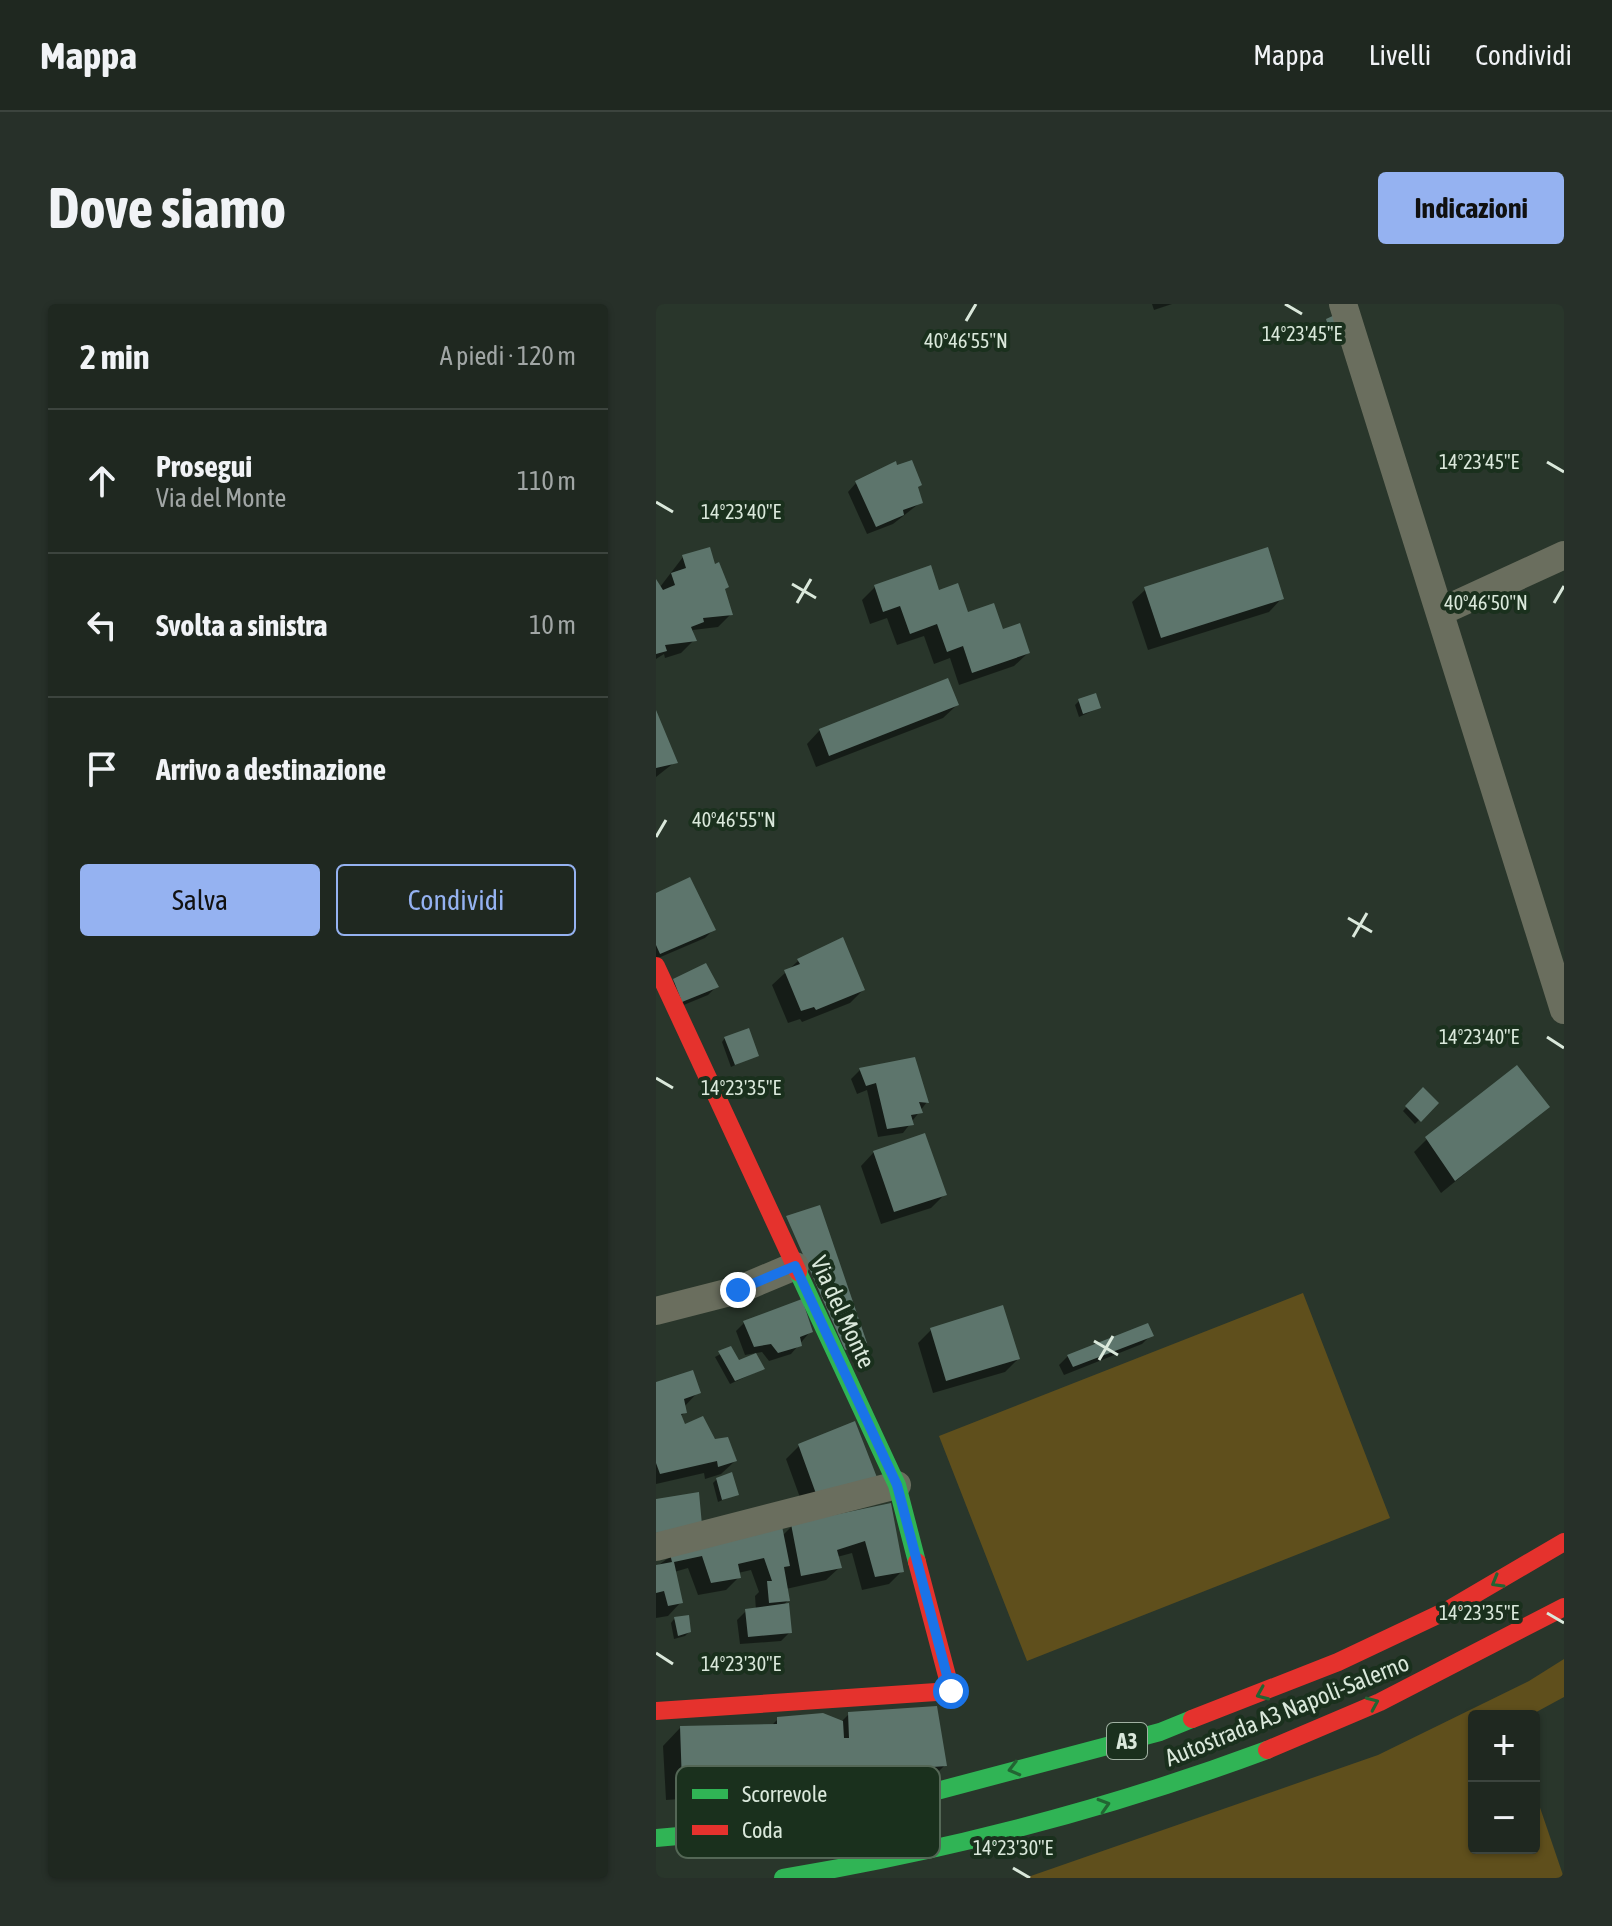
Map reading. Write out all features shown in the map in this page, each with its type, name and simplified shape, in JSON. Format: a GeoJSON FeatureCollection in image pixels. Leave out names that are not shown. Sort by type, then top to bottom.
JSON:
{"type":"FeatureCollection","features":[{"type":"Feature","properties":{"kind":"main road","name":"Via del Monte"},"geometry":{"type":"LineString","coordinates":[[656,966],[897,1485],[951,1691],[656,1711]]}},
{"type":"Feature","properties":{"kind":"main road","name":"Autostrada A3 Napoli-Salerno"},"geometry":{"type":"LineString","coordinates":[[940,1790],[1160,1732],[1249,1700],[1448,1610],[1564,1542]]}},
{"type":"Feature","properties":{"kind":"main road","name":"Autostrada A3 Napoli-Salerno"},"geometry":{"type":"LineString","coordinates":[[940,1849],[968,1844],[1200,1774],[1435,1676],[1564,1607]]}},
{"type":"Feature","properties":{"kind":"main road","name":"Autostrada A3 Napoli-Salerno"},"geometry":{"type":"LineString","coordinates":[[656,1838],[676,1836]]}},
{"type":"Feature","properties":{"kind":"main road","name":"Autostrada A3 Napoli-Salerno"},"geometry":{"type":"LineString","coordinates":[[783,1878],[892,1858]]}},
{"type":"Feature","properties":{"kind":"street"},"geometry":{"type":"LineString","coordinates":[[1343,304],[1564,1010]]}},
{"type":"Feature","properties":{"kind":"street"},"geometry":{"type":"LineString","coordinates":[[1440,612],[1564,555]]}},
{"type":"Feature","properties":{"kind":"street"},"geometry":{"type":"LineString","coordinates":[[656,1311],[738,1290],[795,1266]]}},
{"type":"Feature","properties":{"kind":"street"},"geometry":{"type":"LineString","coordinates":[[656,1547],[897,1485]]}},
{"type":"Feature","properties":{"kind":"shaded area"},"geometry":{"type":"Polygon","coordinates":[[[1303,1293],[1390,1518],[1027,1661],[939,1436],[1303,1293]]]}},
{"type":"Feature","properties":{"kind":"shaded area"},"geometry":{"type":"Polygon","coordinates":[[[1564,1659],[1564,1697],[1540,1710],[1470,1710],[1529,1681],[1564,1659]]]}},
{"type":"Feature","properties":{"kind":"shaded area"},"geometry":{"type":"Polygon","coordinates":[[[1468,1711],[1468,1854],[1540,1854],[1540,1808],[1564,1878],[1025,1878],[1378,1755],[1468,1711]]]}},
{"type":"Feature","properties":{"kind":"building"},"geometry":{"type":"Polygon","coordinates":[[[1337,314],[1344,332],[1331,337],[1326,319],[1337,314]]]}},
{"type":"Feature","properties":{"kind":"building"},"geometry":{"type":"Polygon","coordinates":[[[912,460],[922,485],[918,487],[923,503],[903,510],[904,515],[876,527],[855,481],[896,461],[897,465],[912,460]]]}},
{"type":"Feature","properties":{"kind":"building"},"geometry":{"type":"Polygon","coordinates":[[[710,547],[715,564],[719,562],[729,587],[725,589],[733,615],[703,618],[704,622],[691,627],[697,641],[665,645],[667,651],[656,654],[656,579],[663,590],[675,585],[671,573],[686,568],[682,555],[710,547]]]}},
{"type":"Feature","properties":{"kind":"building"},"geometry":{"type":"Polygon","coordinates":[[[1268,547],[1284,599],[1161,638],[1144,587],[1268,547]]]}},
{"type":"Feature","properties":{"kind":"building"},"geometry":{"type":"Polygon","coordinates":[[[931,565],[939,590],[958,583],[968,612],[994,603],[1003,629],[1020,623],[1030,653],[972,673],[963,646],[947,652],[937,624],[910,634],[900,606],[883,612],[874,585],[931,565]]]}},
{"type":"Feature","properties":{"kind":"building"},"geometry":{"type":"Polygon","coordinates":[[[948,678],[959,705],[829,756],[819,729],[948,678]]]}},
{"type":"Feature","properties":{"kind":"building"},"geometry":{"type":"Polygon","coordinates":[[[1096,693],[1101,708],[1083,714],[1078,699],[1096,693]]]}},
{"type":"Feature","properties":{"kind":"building"},"geometry":{"type":"Polygon","coordinates":[[[656,710],[678,763],[656,768],[656,710]]]}},
{"type":"Feature","properties":{"kind":"building"},"geometry":{"type":"Polygon","coordinates":[[[690,877],[716,930],[660,954],[656,945],[656,893],[690,877]]]}},
{"type":"Feature","properties":{"kind":"building"},"geometry":{"type":"Polygon","coordinates":[[[843,937],[865,990],[816,1010],[814,1007],[801,1011],[784,970],[800,964],[797,959],[843,937]]]}},
{"type":"Feature","properties":{"kind":"building"},"geometry":{"type":"Polygon","coordinates":[[[706,963],[719,987],[682,1002],[673,979],[706,963]]]}},
{"type":"Feature","properties":{"kind":"building"},"geometry":{"type":"Polygon","coordinates":[[[749,1028],[759,1056],[735,1065],[724,1037],[749,1028]]]}},
{"type":"Feature","properties":{"kind":"building"},"geometry":{"type":"Polygon","coordinates":[[[915,1057],[929,1103],[919,1102],[923,1113],[911,1115],[914,1125],[887,1129],[876,1083],[866,1086],[859,1068],[915,1057]]]}},
{"type":"Feature","properties":{"kind":"building"},"geometry":{"type":"Polygon","coordinates":[[[1517,1065],[1550,1107],[1455,1181],[1425,1137],[1517,1065]]]}},
{"type":"Feature","properties":{"kind":"building"},"geometry":{"type":"Polygon","coordinates":[[[1423,1087],[1439,1103],[1421,1122],[1405,1106],[1423,1087]]]}},
{"type":"Feature","properties":{"kind":"building"},"geometry":{"type":"Polygon","coordinates":[[[925,1133],[947,1195],[894,1212],[873,1151],[925,1133]]]}},
{"type":"Feature","properties":{"kind":"building"},"geometry":{"type":"Polygon","coordinates":[[[820,1205],[867,1343],[845,1350],[786,1216],[820,1205]]]}},
{"type":"Feature","properties":{"kind":"building"},"geometry":{"type":"Polygon","coordinates":[[[802,1299],[813,1332],[800,1337],[802,1346],[778,1353],[771,1344],[754,1347],[743,1321],[802,1299]]]}},
{"type":"Feature","properties":{"kind":"building"},"geometry":{"type":"Polygon","coordinates":[[[1003,1305],[1020,1359],[946,1381],[930,1328],[1003,1305]]]}},
{"type":"Feature","properties":{"kind":"building"},"geometry":{"type":"Polygon","coordinates":[[[1148,1323],[1154,1336],[1073,1367],[1067,1355],[1148,1323]]]}},
{"type":"Feature","properties":{"kind":"building"},"geometry":{"type":"Polygon","coordinates":[[[731,1346],[739,1360],[756,1353],[765,1369],[735,1381],[718,1351],[731,1346]]]}},
{"type":"Feature","properties":{"kind":"building"},"geometry":{"type":"Polygon","coordinates":[[[693,1370],[701,1393],[684,1399],[687,1413],[681,1414],[685,1424],[703,1416],[715,1439],[728,1437],[737,1461],[718,1467],[717,1461],[660,1474],[656,1463],[656,1382],[693,1370]]]}},
{"type":"Feature","properties":{"kind":"building"},"geometry":{"type":"Polygon","coordinates":[[[855,1421],[878,1480],[819,1502],[798,1444],[855,1421]]]}},
{"type":"Feature","properties":{"kind":"building"},"geometry":{"type":"Polygon","coordinates":[[[732,1472],[739,1495],[722,1500],[716,1478],[732,1472]]]}},
{"type":"Feature","properties":{"kind":"building"},"geometry":{"type":"Polygon","coordinates":[[[699,1492],[702,1525],[656,1533],[656,1499],[699,1492]]]}},
{"type":"Feature","properties":{"kind":"building"},"geometry":{"type":"Polygon","coordinates":[[[891,1503],[904,1572],[875,1577],[865,1541],[837,1550],[842,1568],[801,1576],[791,1524],[891,1503]]]}},
{"type":"Feature","properties":{"kind":"building"},"geometry":{"type":"Polygon","coordinates":[[[782,1526],[790,1566],[784,1567],[790,1601],[769,1603],[767,1581],[772,1581],[764,1558],[738,1564],[741,1578],[711,1583],[702,1556],[674,1562],[683,1603],[668,1606],[664,1591],[656,1593],[656,1565],[672,1562],[670,1554],[782,1526]]]}},
{"type":"Feature","properties":{"kind":"building"},"geometry":{"type":"Polygon","coordinates":[[[789,1603],[792,1633],[748,1637],[745,1609],[789,1603]]]}},
{"type":"Feature","properties":{"kind":"building"},"geometry":{"type":"Polygon","coordinates":[[[689,1615],[691,1632],[678,1636],[674,1617],[689,1615]]]}},
{"type":"Feature","properties":{"kind":"building"},"geometry":{"type":"Polygon","coordinates":[[[937,1706],[947,1766],[681,1766],[680,1726],[777,1724],[777,1717],[823,1713],[843,1721],[844,1738],[849,1738],[848,1712],[937,1706]]]}},
{"type":"Feature","properties":{"kind":"traffic: fast"},"geometry":{"type":"LineString","coordinates":[[798,1272],[897,1485],[917,1562]]}},
{"type":"Feature","properties":{"kind":"traffic: fast"},"geometry":{"type":"LineString","coordinates":[[940,1790],[1160,1732],[1192,1719]]}},
{"type":"Feature","properties":{"kind":"traffic: fast"},"geometry":{"type":"LineString","coordinates":[[940,1847],[1088,1809],[1267,1750]]}},
{"type":"Feature","properties":{"kind":"traffic: fast"},"geometry":{"type":"LineString","coordinates":[[656,1838],[676,1836]]}},
{"type":"Feature","properties":{"kind":"traffic: fast"},"geometry":{"type":"LineString","coordinates":[[783,1878],[888,1858]]}},
{"type":"Feature","properties":{"kind":"traffic: jam"},"geometry":{"type":"LineString","coordinates":[[656,966],[798,1272]]}},
{"type":"Feature","properties":{"kind":"traffic: jam"},"geometry":{"type":"LineString","coordinates":[[1192,1719],[1338,1662],[1448,1610],[1564,1542]]}},
{"type":"Feature","properties":{"kind":"traffic: jam"},"geometry":{"type":"LineString","coordinates":[[656,1711],[951,1691],[917,1562]]}},
{"type":"Feature","properties":{"kind":"traffic: jam"},"geometry":{"type":"LineString","coordinates":[[1267,1750],[1380,1702],[1564,1607]]}},
{"type":"Feature","properties":{"kind":"route"},"geometry":{"type":"LineString","coordinates":[[738,1290],[771,1279],[795,1266],[897,1485],[951,1691]]}}]}
